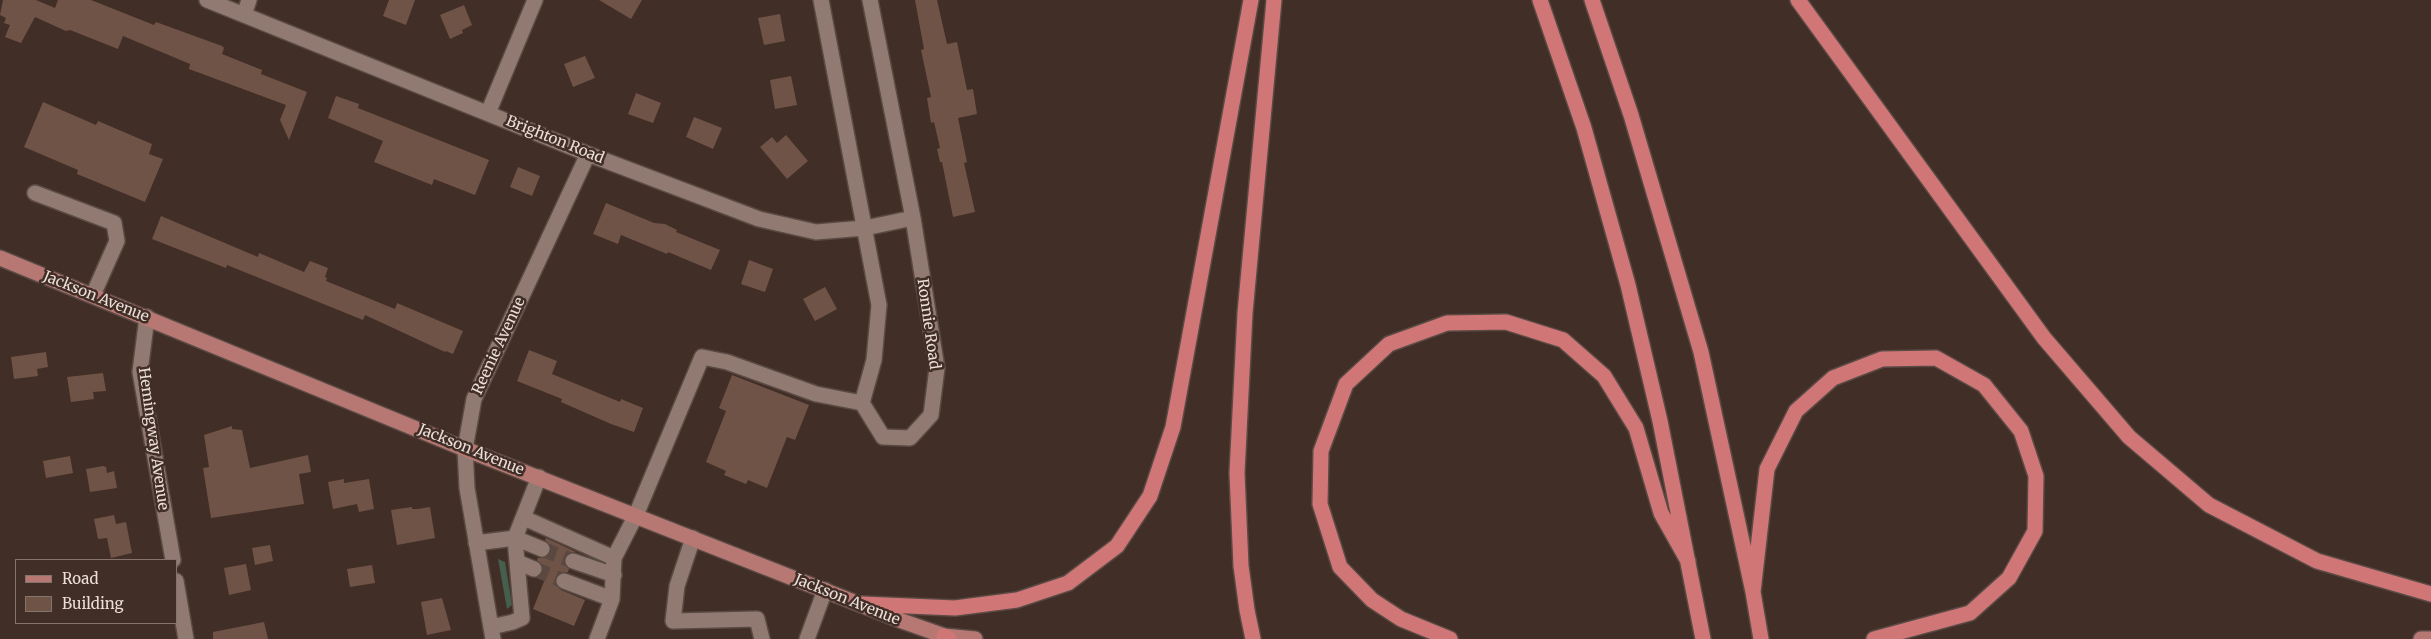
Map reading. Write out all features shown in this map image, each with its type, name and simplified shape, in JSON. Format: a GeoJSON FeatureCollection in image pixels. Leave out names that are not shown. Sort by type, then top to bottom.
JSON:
{"type":"FeatureCollection","features":[{"type":"Feature","properties":{"kind":"highway"},"geometry":{"type":"LineString","coordinates":[[862,604],[955,608],[1017,600],[1068,583],[1117,546],[1134,521],[1150,496],[1173,427],[1251,0]]}},
{"type":"Feature","properties":{"kind":"highway"},"geometry":{"type":"LineString","coordinates":[[1253,639],[1241,566],[1238,474],[1244,332],[1274,0]]}},
{"type":"Feature","properties":{"kind":"highway"},"geometry":{"type":"LineString","coordinates":[[1540,0],[1584,128],[1628,285],[1660,421],[1704,639]]}},
{"type":"Feature","properties":{"kind":"highway"},"geometry":{"type":"LineString","coordinates":[[1592,0],[1631,115],[1701,352],[1761,639]]}},
{"type":"Feature","properties":{"kind":"highway"},"geometry":{"type":"LineString","coordinates":[[1798,0],[2044,338],[2130,437],[2209,505],[2317,561],[2431,594]]}},
{"type":"Feature","properties":{"kind":"highway"},"geometry":{"type":"LineString","coordinates":[[1450,639],[1401,619],[1372,600],[1340,567],[1320,504],[1320,451],[1346,384],[1389,344],[1448,323],[1506,322],[1563,340],[1604,376],[1636,428],[1660,513],[1688,561]]}},
{"type":"Feature","properties":{"kind":"highway"},"geometry":{"type":"LineString","coordinates":[[1754,599],[1767,469],[1796,411],[1832,378],[1882,359],[1936,358],[1984,385],[2020,431],[2036,476],[2035,531],[2009,578],[1970,613],[1874,639]]}},
{"type":"Feature","properties":{"kind":"main road","name":"Jackson Avenue"},"geometry":{"type":"LineString","coordinates":[[0,258],[465,448],[862,604],[902,622],[949,638],[975,639]]}},
{"type":"Feature","properties":{"kind":"main road"},"geometry":{"type":"LineString","coordinates":[[2421,639],[2431,639]]}},
{"type":"Feature","properties":{"kind":"street","name":"Brighton Road"},"geometry":{"type":"LineString","coordinates":[[207,0],[588,154],[759,219],[816,232],[865,228],[913,218]]}},
{"type":"Feature","properties":{"kind":"street"},"geometry":{"type":"LineString","coordinates":[[244,15],[249,0]]}},
{"type":"Feature","properties":{"kind":"street"},"geometry":{"type":"LineString","coordinates":[[488,113],[535,0]]}},
{"type":"Feature","properties":{"kind":"street"},"geometry":{"type":"LineString","coordinates":[[597,639],[612,599],[614,558],[636,515],[702,357],[727,362],[816,394],[862,403],[874,360],[879,306],[821,0]]}},
{"type":"Feature","properties":{"kind":"street","name":"Ronnie Road"},"geometry":{"type":"LineString","coordinates":[[862,403],[883,437],[910,438],[931,414],[937,368],[913,218],[870,0]]}},
{"type":"Feature","properties":{"kind":"street","name":"Reenie Avenue"},"geometry":{"type":"LineString","coordinates":[[492,633],[467,488],[465,448],[474,399],[588,154]]}},
{"type":"Feature","properties":{"kind":"street"},"geometry":{"type":"LineString","coordinates":[[35,193],[114,223],[117,241],[93,295]]}},
{"type":"Feature","properties":{"kind":"street","name":"Hemingway Avenue"},"geometry":{"type":"LineString","coordinates":[[147,318],[140,372],[173,559]]}},
{"type":"Feature","properties":{"kind":"street"},"geometry":{"type":"LineString","coordinates":[[492,633],[522,618],[515,538],[539,477]]}},
{"type":"Feature","properties":{"kind":"street"},"geometry":{"type":"LineString","coordinates":[[524,518],[614,558]]}},
{"type":"Feature","properties":{"kind":"street"},"geometry":{"type":"LineString","coordinates":[[476,543],[515,538],[542,549]]}},
{"type":"Feature","properties":{"kind":"street"},"geometry":{"type":"LineString","coordinates":[[693,538],[677,586],[673,621],[757,619],[762,639]]}},
{"type":"Feature","properties":{"kind":"street"},"geometry":{"type":"LineString","coordinates":[[573,561],[614,575]]}},
{"type":"Feature","properties":{"kind":"street"},"geometry":{"type":"LineString","coordinates":[[517,562],[534,569]]}},
{"type":"Feature","properties":{"kind":"street"},"geometry":{"type":"LineString","coordinates":[[564,581],[612,599]]}},
{"type":"Feature","properties":{"kind":"street"},"geometry":{"type":"LineString","coordinates":[[806,639],[825,590]]}},
{"type":"Feature","properties":{"kind":"street"},"geometry":{"type":"LineString","coordinates":[[178,593],[186,639]]}},
{"type":"Feature","properties":{"kind":"green space"},"geometry":{"type":"Polygon","coordinates":[[[498,559],[505,562],[512,605],[507,609],[498,559]]]}},
{"type":"Feature","properties":{"kind":"building"},"geometry":{"type":"Polygon","coordinates":[[[3,0],[36,0],[55,8],[58,0],[91,0],[154,25],[156,22],[222,46],[224,48],[222,54],[262,70],[261,74],[307,92],[289,140],[280,120],[286,105],[189,69],[190,64],[123,36],[118,49],[70,30],[66,31],[35,17],[21,43],[5,37],[10,25],[4,23],[6,18],[0,15],[3,0]]]}},
{"type":"Feature","properties":{"kind":"building"},"geometry":{"type":"Polygon","coordinates":[[[389,0],[415,0],[406,25],[383,16],[389,0]]]}},
{"type":"Feature","properties":{"kind":"building"},"geometry":{"type":"Polygon","coordinates":[[[599,0],[642,0],[631,19],[599,0]]]}},
{"type":"Feature","properties":{"kind":"building"},"geometry":{"type":"Polygon","coordinates":[[[915,0],[937,0],[947,44],[957,42],[967,90],[973,89],[977,114],[958,118],[967,162],[964,163],[975,212],[953,217],[942,162],[940,162],[937,149],[940,148],[934,122],[931,123],[927,98],[931,97],[921,50],[924,49],[915,0]]]}},
{"type":"Feature","properties":{"kind":"building"},"geometry":{"type":"Polygon","coordinates":[[[464,5],[472,25],[462,30],[463,33],[450,39],[440,15],[464,5]]]}},
{"type":"Feature","properties":{"kind":"building"},"geometry":{"type":"Polygon","coordinates":[[[780,14],[785,41],[764,45],[758,18],[780,14]]]}},
{"type":"Feature","properties":{"kind":"building"},"geometry":{"type":"Polygon","coordinates":[[[585,56],[595,78],[573,87],[564,64],[585,56]]]}},
{"type":"Feature","properties":{"kind":"building"},"geometry":{"type":"Polygon","coordinates":[[[791,76],[797,105],[775,109],[770,80],[791,76]]]}},
{"type":"Feature","properties":{"kind":"building"},"geometry":{"type":"Polygon","coordinates":[[[636,93],[661,103],[653,123],[628,114],[636,93]]]}},
{"type":"Feature","properties":{"kind":"building"},"geometry":{"type":"Polygon","coordinates":[[[336,96],[359,104],[358,108],[489,160],[475,195],[434,179],[432,185],[374,162],[383,141],[328,118],[336,96]]]}},
{"type":"Feature","properties":{"kind":"building"},"geometry":{"type":"Polygon","coordinates":[[[43,102],[96,125],[98,121],[152,144],[149,154],[163,159],[145,202],[77,174],[78,170],[24,147],[43,102]]]}},
{"type":"Feature","properties":{"kind":"building"},"geometry":{"type":"Polygon","coordinates":[[[694,117],[722,128],[713,149],[686,137],[694,117]]]}},
{"type":"Feature","properties":{"kind":"building"},"geometry":{"type":"Polygon","coordinates":[[[786,135],[808,161],[787,179],[760,147],[772,137],[777,143],[786,135]]]}},
{"type":"Feature","properties":{"kind":"building"},"geometry":{"type":"Polygon","coordinates":[[[518,167],[540,176],[532,196],[510,187],[518,167]]]}},
{"type":"Feature","properties":{"kind":"building"},"geometry":{"type":"Polygon","coordinates":[[[606,203],[654,223],[665,224],[677,230],[676,232],[720,250],[711,270],[621,235],[618,244],[593,234],[606,203]]]}},
{"type":"Feature","properties":{"kind":"building"},"geometry":{"type":"Polygon","coordinates":[[[161,216],[258,257],[259,253],[304,272],[310,261],[328,268],[325,277],[327,278],[326,281],[395,309],[397,303],[463,331],[453,354],[445,352],[365,315],[363,320],[227,265],[226,268],[152,239],[161,216]]]}},
{"type":"Feature","properties":{"kind":"building"},"geometry":{"type":"Polygon","coordinates":[[[749,260],[773,269],[765,292],[741,284],[749,260]]]}},
{"type":"Feature","properties":{"kind":"building"},"geometry":{"type":"Polygon","coordinates":[[[825,287],[837,309],[815,321],[803,299],[825,287]]]}},
{"type":"Feature","properties":{"kind":"building"},"geometry":{"type":"Polygon","coordinates":[[[529,350],[557,361],[552,374],[620,402],[621,399],[643,408],[634,432],[611,424],[561,402],[562,399],[517,381],[529,350]]]}},
{"type":"Feature","properties":{"kind":"building"},"geometry":{"type":"Polygon","coordinates":[[[46,352],[48,367],[37,369],[38,376],[14,379],[11,357],[46,352]]]}},
{"type":"Feature","properties":{"kind":"building"},"geometry":{"type":"Polygon","coordinates":[[[103,373],[106,391],[93,392],[94,399],[71,402],[67,377],[103,373]]]}},
{"type":"Feature","properties":{"kind":"building"},"geometry":{"type":"Polygon","coordinates":[[[732,375],[809,405],[795,440],[787,437],[767,488],[748,480],[746,484],[724,475],[726,471],[706,462],[726,411],[719,408],[732,375]]]}},
{"type":"Feature","properties":{"kind":"building"},"geometry":{"type":"Polygon","coordinates":[[[232,426],[232,429],[242,430],[250,468],[308,455],[311,472],[299,474],[304,504],[211,518],[203,468],[209,467],[204,435],[232,426]]]}},
{"type":"Feature","properties":{"kind":"building"},"geometry":{"type":"Polygon","coordinates":[[[70,456],[73,473],[46,478],[43,461],[70,456]]]}},
{"type":"Feature","properties":{"kind":"building"},"geometry":{"type":"Polygon","coordinates":[[[106,467],[107,473],[114,471],[117,488],[90,492],[86,469],[106,467]]]}},
{"type":"Feature","properties":{"kind":"building"},"geometry":{"type":"Polygon","coordinates":[[[344,479],[344,483],[369,479],[374,509],[359,512],[357,504],[333,509],[328,482],[344,479]]]}},
{"type":"Feature","properties":{"kind":"building"},"geometry":{"type":"Polygon","coordinates":[[[412,507],[412,509],[418,509],[430,507],[435,538],[397,545],[391,510],[412,507]]]}},
{"type":"Feature","properties":{"kind":"building"},"geometry":{"type":"Polygon","coordinates":[[[114,515],[116,524],[126,522],[132,553],[111,558],[107,538],[98,539],[94,519],[114,515]]]}},
{"type":"Feature","properties":{"kind":"building"},"geometry":{"type":"Polygon","coordinates":[[[546,538],[576,552],[567,554],[564,562],[569,569],[568,572],[558,574],[555,582],[561,590],[585,600],[574,626],[533,609],[545,579],[539,577],[543,568],[537,560],[538,558],[547,557],[551,552],[551,547],[545,540],[546,538]]]}},
{"type":"Feature","properties":{"kind":"building"},"geometry":{"type":"Polygon","coordinates":[[[270,545],[273,561],[255,565],[252,548],[270,545]]]}},
{"type":"Feature","properties":{"kind":"building"},"geometry":{"type":"Polygon","coordinates":[[[246,564],[251,590],[229,595],[224,568],[246,564]]]}},
{"type":"Feature","properties":{"kind":"building"},"geometry":{"type":"Polygon","coordinates":[[[372,565],[375,583],[350,587],[347,569],[372,565]]]}},
{"type":"Feature","properties":{"kind":"building"},"geometry":{"type":"Polygon","coordinates":[[[442,598],[451,630],[427,635],[421,602],[442,598]]]}},
{"type":"Feature","properties":{"kind":"building"},"geometry":{"type":"Polygon","coordinates":[[[264,622],[268,639],[213,639],[213,632],[264,622]]]}},
{"type":"Feature","properties":{"kind":"tunnel"},"geometry":{"type":"LineString","coordinates":[[542,549],[573,561]]}},
{"type":"Feature","properties":{"kind":"tunnel"},"geometry":{"type":"LineString","coordinates":[[534,569],[564,581]]}}]}
